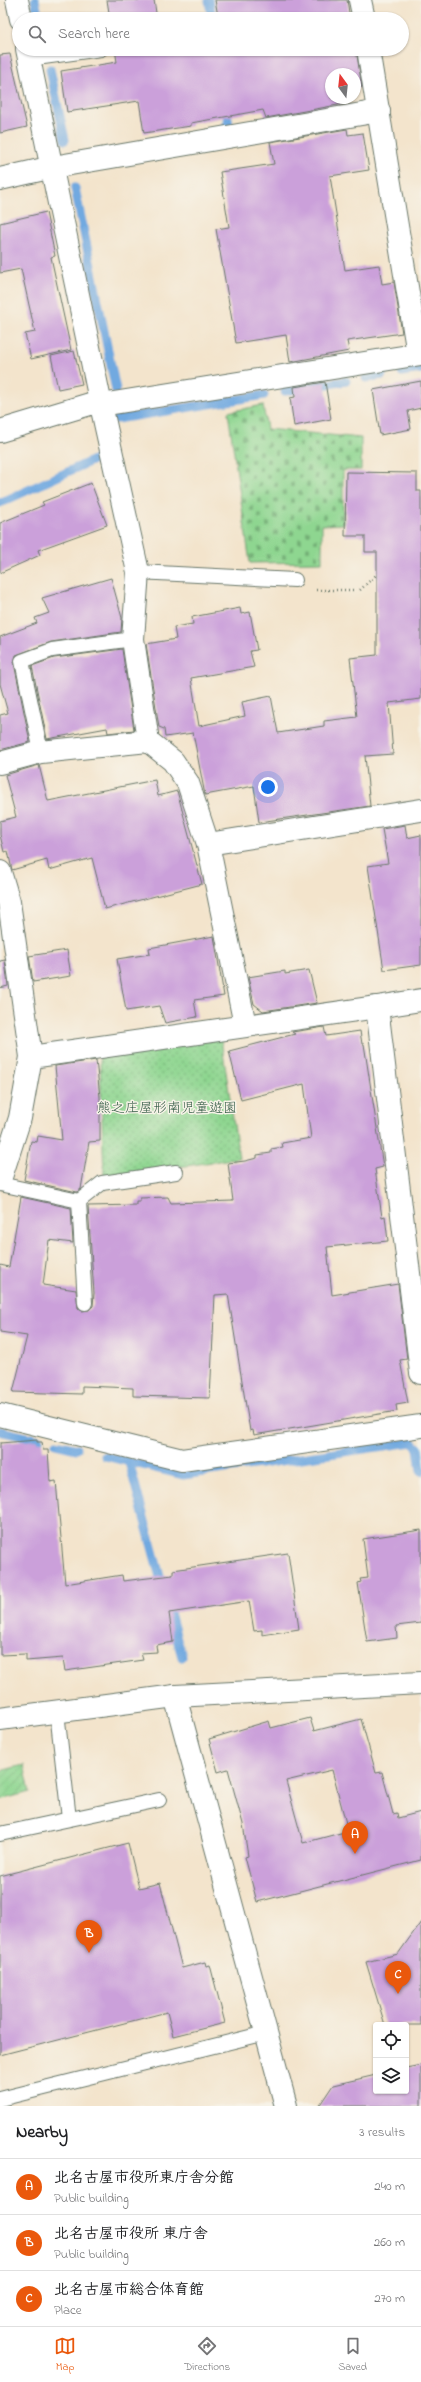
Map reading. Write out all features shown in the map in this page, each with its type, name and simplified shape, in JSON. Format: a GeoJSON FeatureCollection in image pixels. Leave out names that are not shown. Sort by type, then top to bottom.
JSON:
{"type":"FeatureCollection","features":[{"type":"Feature","properties":{"kind":"street"},"geometry":{"type":"LineString","coordinates":[[17,0],[20,12]]}},
{"type":"Feature","properties":{"kind":"street"},"geometry":{"type":"LineString","coordinates":[[360,0],[363,12]]}},
{"type":"Feature","properties":{"kind":"street"},"geometry":{"type":"LineString","coordinates":[[28,56],[53,167],[100,403],[138,572],[133,639],[148,741],[172,761],[188,783],[208,844],[245,1025]]}},
{"type":"Feature","properties":{"kind":"street"},"geometry":{"type":"LineString","coordinates":[[0,431],[100,403],[420,354],[369,56]]}},
{"type":"Feature","properties":{"kind":"street"},"geometry":{"type":"LineString","coordinates":[[0,179],[53,167],[379,111]]}},
{"type":"Feature","properties":{"kind":"street"},"geometry":{"type":"LineString","coordinates":[[0,763],[41,752],[148,741]]}},
{"type":"Feature","properties":{"kind":"street"},"geometry":{"type":"LineString","coordinates":[[208,844],[421,810]]}},
{"type":"Feature","properties":{"kind":"street"},"geometry":{"type":"LineString","coordinates":[[0,1180],[20,1118],[30,1057],[9,902],[1,881]]}},
{"type":"Feature","properties":{"kind":"street"},"geometry":{"type":"LineString","coordinates":[[30,1057],[421,1000]]}},
{"type":"Feature","properties":{"kind":"street"},"geometry":{"type":"LineString","coordinates":[[377,1007],[420,1348],[421,1373]]}},
{"type":"Feature","properties":{"kind":"street"},"geometry":{"type":"LineString","coordinates":[[0,1415],[182,1460],[421,1426]]}},
{"type":"Feature","properties":{"kind":"street"},"geometry":{"type":"LineString","coordinates":[[0,1719],[175,1696],[421,1683]]}},
{"type":"Feature","properties":{"kind":"street"},"geometry":{"type":"LineString","coordinates":[[175,1696],[266,2033],[281,2105]]}},
{"type":"Feature","properties":{"kind":"lane"},"geometry":{"type":"LineString","coordinates":[[138,572],[295,580]]}},
{"type":"Feature","properties":{"kind":"lane"},"geometry":{"type":"LineString","coordinates":[[41,752],[22,661],[52,650],[133,639]]}},
{"type":"Feature","properties":{"kind":"lane"},"geometry":{"type":"LineString","coordinates":[[79,1201],[102,1182],[176,1172]]}},
{"type":"Feature","properties":{"kind":"lane"},"geometry":{"type":"LineString","coordinates":[[0,1184],[79,1201]]}},
{"type":"Feature","properties":{"kind":"lane"},"geometry":{"type":"LineString","coordinates":[[79,1201],[86,1303]]}},
{"type":"Feature","properties":{"kind":"lane"},"geometry":{"type":"LineString","coordinates":[[57,1712],[69,1819]]}},
{"type":"Feature","properties":{"kind":"lane"},"geometry":{"type":"LineString","coordinates":[[0,1834],[159,1800]]}},
{"type":"Feature","properties":{"kind":"lane"},"geometry":{"type":"LineString","coordinates":[[0,2099],[266,2033]]}},
{"type":"Feature","properties":{"kind":"path"},"geometry":{"type":"LineString","coordinates":[[295,580],[301,590],[360,590],[377,574]]}},
{"type":"Feature","properties":{"kind":"green space"},"geometry":{"type":"Polygon","coordinates":[[[263,405],[267,429],[361,438],[361,470],[343,470],[343,524],[322,525],[322,562],[250,563],[228,412],[263,405]]]}},
{"type":"Feature","properties":{"kind":"green space","name":"熊之庄屋形南児童遊園"},"geometry":{"type":"Polygon","coordinates":[[[221,1039],[239,1158],[104,1178],[100,1057],[221,1039]]]}},
{"type":"Feature","properties":{"kind":"green space"},"geometry":{"type":"Polygon","coordinates":[[[24,1765],[30,1792],[0,1800],[0,1771],[24,1765]]]}},
{"type":"Feature","properties":{"kind":"building"},"geometry":{"type":"Polygon","coordinates":[[[107,0],[154,0],[156,12],[109,12],[107,0]]]}},
{"type":"Feature","properties":{"kind":"building"},"geometry":{"type":"Polygon","coordinates":[[[215,0],[347,0],[349,12],[217,12],[215,0]]]}},
{"type":"Feature","properties":{"kind":"building"},"geometry":{"type":"Polygon","coordinates":[[[10,54],[27,127],[0,133],[0,55],[10,54]]]}},
{"type":"Feature","properties":{"kind":"building"},"geometry":{"type":"Polygon","coordinates":[[[116,56],[357,56],[359,68],[325,68],[325,104],[343,104],[266,118],[263,110],[191,123],[191,126],[144,133],[139,101],[67,112],[61,71],[117,62],[116,56]]]}},
{"type":"Feature","properties":{"kind":"building"},"geometry":{"type":"Polygon","coordinates":[[[347,129],[348,135],[363,133],[369,170],[330,176],[345,270],[379,265],[382,284],[394,282],[402,333],[347,341],[349,351],[290,362],[286,335],[236,343],[216,229],[229,227],[220,172],[274,164],[270,142],[347,129]]]}},
{"type":"Feature","properties":{"kind":"building"},"geometry":{"type":"Polygon","coordinates":[[[46,212],[55,256],[51,257],[71,350],[31,359],[25,334],[35,332],[21,269],[0,273],[0,223],[46,212]]]}},
{"type":"Feature","properties":{"kind":"building"},"geometry":{"type":"Polygon","coordinates":[[[74,351],[82,384],[58,389],[51,356],[74,351]]]}},
{"type":"Feature","properties":{"kind":"building"},"geometry":{"type":"Polygon","coordinates":[[[421,381],[421,408],[408,411],[411,429],[380,435],[373,390],[421,381]]]}},
{"type":"Feature","properties":{"kind":"building"},"geometry":{"type":"Polygon","coordinates":[[[325,382],[331,419],[294,426],[290,398],[295,397],[294,387],[325,382]]]}},
{"type":"Feature","properties":{"kind":"building"},"geometry":{"type":"Polygon","coordinates":[[[346,472],[417,473],[417,491],[421,491],[421,699],[389,703],[393,754],[365,756],[370,806],[259,822],[254,786],[205,795],[193,733],[165,737],[164,729],[159,727],[146,644],[176,639],[174,627],[193,624],[192,617],[240,608],[241,614],[250,612],[257,650],[250,651],[254,667],[191,678],[199,726],[245,716],[242,702],[271,696],[278,733],[324,726],[324,721],[357,717],[350,658],[377,655],[377,552],[365,552],[365,536],[345,536],[346,472]]]}},
{"type":"Feature","properties":{"kind":"building"},"geometry":{"type":"Polygon","coordinates":[[[91,483],[107,525],[38,550],[40,555],[0,573],[0,523],[44,505],[42,502],[91,483]]]}},
{"type":"Feature","properties":{"kind":"building"},"geometry":{"type":"Polygon","coordinates":[[[111,578],[122,618],[121,632],[51,642],[16,655],[14,663],[30,742],[0,750],[0,715],[8,713],[0,684],[0,637],[37,623],[35,618],[49,613],[42,598],[111,578]]]}},
{"type":"Feature","properties":{"kind":"building"},"geometry":{"type":"Polygon","coordinates":[[[122,649],[134,730],[108,733],[107,728],[47,739],[32,666],[54,658],[122,649]]]}},
{"type":"Feature","properties":{"kind":"building"},"geometry":{"type":"Polygon","coordinates":[[[39,765],[48,801],[155,780],[158,796],[177,791],[202,884],[105,909],[92,858],[49,870],[47,860],[12,870],[8,851],[4,852],[0,835],[0,821],[16,817],[5,775],[39,765]]]}},
{"type":"Feature","properties":{"kind":"building"},"geometry":{"type":"Polygon","coordinates":[[[405,825],[407,838],[421,835],[421,965],[384,970],[368,866],[388,863],[382,829],[405,825]]]}},
{"type":"Feature","properties":{"kind":"building"},"geometry":{"type":"Polygon","coordinates":[[[214,936],[224,996],[194,1000],[197,1017],[165,1023],[159,1006],[126,1011],[117,959],[150,954],[149,948],[214,936]]]}},
{"type":"Feature","properties":{"kind":"building"},"geometry":{"type":"Polygon","coordinates":[[[67,950],[71,976],[33,982],[29,956],[67,950]]]}},
{"type":"Feature","properties":{"kind":"building"},"geometry":{"type":"Polygon","coordinates":[[[5,960],[8,986],[0,988],[0,961],[5,960]]]}},
{"type":"Feature","properties":{"kind":"building"},"geometry":{"type":"Polygon","coordinates":[[[309,970],[317,1003],[263,1011],[254,1004],[248,977],[285,971],[285,974],[309,970]]]}},
{"type":"Feature","properties":{"kind":"building"},"geometry":{"type":"Polygon","coordinates":[[[324,1027],[326,1036],[360,1031],[362,1044],[364,1044],[383,1167],[375,1169],[382,1217],[385,1216],[388,1241],[327,1247],[332,1295],[398,1284],[407,1359],[400,1360],[408,1403],[396,1405],[397,1411],[254,1435],[253,1430],[250,1431],[228,1294],[215,1295],[210,1398],[133,1396],[133,1388],[82,1386],[82,1394],[13,1392],[27,1336],[0,1332],[0,1265],[9,1267],[21,1197],[71,1208],[73,1243],[49,1240],[43,1285],[76,1290],[78,1308],[82,1311],[89,1310],[93,1306],[94,1293],[88,1206],[136,1205],[136,1201],[140,1201],[140,1198],[168,1197],[171,1203],[233,1201],[228,1163],[245,1161],[257,1158],[257,1155],[271,1153],[271,1149],[283,1147],[282,1143],[311,1138],[304,1084],[241,1100],[229,1051],[295,1034],[292,1032],[324,1027]]]}},
{"type":"Feature","properties":{"kind":"building"},"geometry":{"type":"Polygon","coordinates":[[[96,1060],[100,1097],[100,1141],[89,1142],[81,1189],[77,1192],[24,1180],[31,1141],[37,1142],[38,1136],[62,1140],[55,1066],[96,1060]]]}},
{"type":"Feature","properties":{"kind":"building"},"geometry":{"type":"Polygon","coordinates":[[[37,1440],[37,1442],[42,1442],[43,1450],[48,1450],[50,1482],[56,1481],[65,1584],[122,1575],[123,1581],[173,1575],[173,1570],[288,1553],[299,1629],[262,1635],[262,1630],[254,1631],[249,1601],[169,1613],[173,1642],[156,1645],[157,1652],[141,1653],[143,1660],[65,1671],[63,1658],[26,1661],[26,1654],[0,1655],[0,1443],[37,1440]]]}},
{"type":"Feature","properties":{"kind":"building"},"geometry":{"type":"Polygon","coordinates":[[[421,1530],[421,1623],[396,1626],[397,1638],[367,1642],[358,1583],[361,1582],[360,1579],[368,1578],[363,1539],[421,1530]]]}},
{"type":"Feature","properties":{"kind":"building"},"geometry":{"type":"Polygon","coordinates":[[[310,1718],[314,1731],[361,1719],[376,1773],[382,1772],[393,1814],[397,1813],[398,1818],[421,1812],[421,1860],[257,1902],[245,1857],[248,1856],[243,1824],[228,1769],[218,1772],[209,1739],[269,1721],[271,1728],[310,1718]],[[332,1770],[286,1781],[303,1843],[348,1831],[332,1770]]]}},
{"type":"Feature","properties":{"kind":"building"},"geometry":{"type":"Polygon","coordinates":[[[128,1843],[139,1888],[160,1883],[182,1968],[205,1962],[206,1966],[210,1965],[225,2023],[173,2036],[167,2012],[0,2055],[0,1876],[128,1843]]]}},
{"type":"Feature","properties":{"kind":"building"},"geometry":{"type":"Polygon","coordinates":[[[421,1922],[421,2025],[409,2025],[409,2022],[384,2022],[366,1962],[398,1954],[421,1922]]]}},
{"type":"Feature","properties":{"kind":"building"},"geometry":{"type":"Polygon","coordinates":[[[421,2065],[421,2106],[319,2106],[333,2085],[373,2076],[373,2094],[409,2094],[409,2067],[421,2065]]]}},
{"type":"Feature","properties":{"kind":"waterway"},"geometry":{"type":"LineString","coordinates":[[35,0],[38,12]]}},
{"type":"Feature","properties":{"kind":"waterway"},"geometry":{"type":"LineString","coordinates":[[209,0],[211,12]]}},
{"type":"Feature","properties":{"kind":"waterway"},"geometry":{"type":"LineString","coordinates":[[50,69],[65,140]]}},
{"type":"Feature","properties":{"kind":"waterway"},"geometry":{"type":"LineString","coordinates":[[226,106],[229,126],[226,126]]}},
{"type":"Feature","properties":{"kind":"waterway"},"geometry":{"type":"LineString","coordinates":[[75,188],[116,390]]}},
{"type":"Feature","properties":{"kind":"waterway"},"geometry":{"type":"LineString","coordinates":[[402,372],[421,369]]}},
{"type":"Feature","properties":{"kind":"waterway"},"geometry":{"type":"LineString","coordinates":[[366,378],[382,375]]}},
{"type":"Feature","properties":{"kind":"waterway"},"geometry":{"type":"LineString","coordinates":[[285,391],[346,381]]}},
{"type":"Feature","properties":{"kind":"waterway"},"geometry":{"type":"LineString","coordinates":[[117,419],[264,395]]}},
{"type":"Feature","properties":{"kind":"waterway"},"geometry":{"type":"LineString","coordinates":[[0,503],[100,457]]}},
{"type":"Feature","properties":{"kind":"waterway"},"geometry":{"type":"LineString","coordinates":[[0,1431],[39,1440]]}},
{"type":"Feature","properties":{"kind":"waterway"},"geometry":{"type":"LineString","coordinates":[[105,1456],[183,1475],[412,1442],[418,1448],[421,1471]]}},
{"type":"Feature","properties":{"kind":"waterway"},"geometry":{"type":"LineString","coordinates":[[56,1444],[77,1449]]}},
{"type":"Feature","properties":{"kind":"waterway"},"geometry":{"type":"LineString","coordinates":[[129,1462],[163,1588]]}},
{"type":"Feature","properties":{"kind":"waterway"},"geometry":{"type":"LineString","coordinates":[[167,1602],[182,1657]]}},
{"type":"Feature","properties":{"kind":"place","name":"北名古屋市役所東庁舎分館"},"geometry":{"type":"Point","coordinates":[355,1854]}},
{"type":"Feature","properties":{"kind":"place","name":"北名古屋市役所 東庁舎"},"geometry":{"type":"Point","coordinates":[89,1953]}},
{"type":"Feature","properties":{"kind":"place","name":"北名古屋市総合体育館"},"geometry":{"type":"Point","coordinates":[398,1994]}}]}
